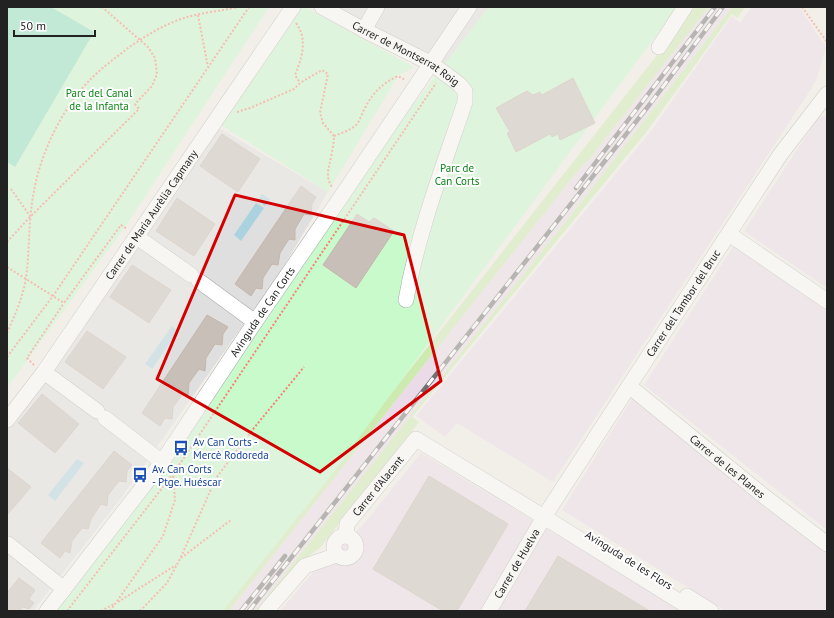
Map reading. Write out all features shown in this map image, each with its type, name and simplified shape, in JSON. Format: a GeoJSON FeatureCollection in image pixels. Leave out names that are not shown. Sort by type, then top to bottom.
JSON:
{"type":"FeatureCollection","features":[{"type":"Feature","properties":{"kind":"street","name":"Carrer de Montserrat Roig"},"geometry":{"type":"LineString","coordinates":[[322,7],[432,64],[459,84],[465,91],[465,102],[411,270],[406,300]]}},
{"type":"Feature","properties":{"kind":"street"},"geometry":{"type":"LineString","coordinates":[[364,30],[377,7]]}},
{"type":"Feature","properties":{"kind":"street","name":"Avinguda de Can Corts"},"geometry":{"type":"LineString","coordinates":[[47,611],[162,462],[255,322],[342,197],[469,7]]}},
{"type":"Feature","properties":{"kind":"street"},"geometry":{"type":"LineString","coordinates":[[659,47],[685,7]]}},
{"type":"Feature","properties":{"kind":"street","name":"Carrer de Maria Aurèlia Capmany"},"geometry":{"type":"LineString","coordinates":[[7,420],[44,372],[291,11]]}},
{"type":"Feature","properties":{"kind":"street","name":"Carrer del Tambor del Bruc"},"geometry":{"type":"LineString","coordinates":[[544,517],[780,155],[827,94]]}},
{"type":"Feature","properties":{"kind":"street"},"geometry":{"type":"LineString","coordinates":[[729,234],[827,301]]}},
{"type":"Feature","properties":{"kind":"street"},"geometry":{"type":"LineString","coordinates":[[137,237],[255,322]]}},
{"type":"Feature","properties":{"kind":"street"},"geometry":{"type":"LineString","coordinates":[[44,372],[162,462]]}},
{"type":"Feature","properties":{"kind":"street","name":"Carrer de les Planes"},"geometry":{"type":"LineString","coordinates":[[629,386],[765,497],[827,544]]}},
{"type":"Feature","properties":{"kind":"street","name":"Avinguda de les Flors"},"geometry":{"type":"LineString","coordinates":[[416,439],[544,517],[689,610]]}},
{"type":"Feature","properties":{"kind":"street","name":"Carrer d'Alacant"},"geometry":{"type":"LineString","coordinates":[[266,611],[305,566],[337,555],[346,558],[353,555],[356,550],[355,541],[346,536],[347,524],[416,439]]}},
{"type":"Feature","properties":{"kind":"street","name":"Avinguda de les Flors"},"geometry":{"type":"LineString","coordinates":[[544,517],[564,520],[711,611]]}},
{"type":"Feature","properties":{"kind":"street","name":"Carrer de Huelva"},"geometry":{"type":"LineString","coordinates":[[489,611],[544,517]]}},
{"type":"Feature","properties":{"kind":"street"},"geometry":{"type":"LineString","coordinates":[[8,544],[64,589]]}},
{"type":"Feature","properties":{"kind":"path"},"geometry":{"type":"LineString","coordinates":[[7,242],[30,216],[139,109],[135,104],[152,86],[157,74],[155,58],[148,47],[102,7]]}},
{"type":"Feature","properties":{"kind":"path"},"geometry":{"type":"LineString","coordinates":[[7,333],[19,305],[26,279],[30,216],[33,192],[40,165],[54,131],[77,95],[94,75],[140,40],[184,18],[238,7]]}},
{"type":"Feature","properties":{"kind":"path"},"geometry":{"type":"LineString","coordinates":[[7,356],[53,296],[249,7]]}},
{"type":"Feature","properties":{"kind":"path"},"geometry":{"type":"LineString","coordinates":[[802,7],[827,42]]}},
{"type":"Feature","properties":{"kind":"path"},"geometry":{"type":"LineString","coordinates":[[291,11],[300,28],[304,46],[300,64],[295,75],[300,83]]}},
{"type":"Feature","properties":{"kind":"path"},"geometry":{"type":"LineString","coordinates":[[198,15],[208,67]]}},
{"type":"Feature","properties":{"kind":"path"},"geometry":{"type":"LineString","coordinates":[[219,117],[250,108],[294,89],[300,83],[322,70],[328,74],[320,113],[323,124],[334,136],[333,151],[327,172],[328,182],[334,191],[342,197]]}},
{"type":"Feature","properties":{"kind":"path"},"geometry":{"type":"LineString","coordinates":[[334,136],[357,124],[374,93],[386,81],[398,76],[410,82]]}},
{"type":"Feature","properties":{"kind":"path"},"geometry":{"type":"LineString","coordinates":[[67,611],[173,474],[436,83]]}},
{"type":"Feature","properties":{"kind":"path"},"geometry":{"type":"LineString","coordinates":[[11,189],[30,216]]}},
{"type":"Feature","properties":{"kind":"path"},"geometry":{"type":"LineString","coordinates":[[44,372],[27,358],[64,303],[121,225],[137,237]]}},
{"type":"Feature","properties":{"kind":"path"},"geometry":{"type":"LineString","coordinates":[[7,267],[64,303]]}},
{"type":"Feature","properties":{"kind":"path"},"geometry":{"type":"LineString","coordinates":[[140,611],[167,583],[180,558],[216,478],[254,428],[304,367]]}},
{"type":"Feature","properties":{"kind":"path"},"geometry":{"type":"LineString","coordinates":[[110,611],[163,536],[175,500],[173,474]]}},
{"type":"Feature","properties":{"kind":"path"},"geometry":{"type":"LineString","coordinates":[[180,558],[231,520]]}},
{"type":"Feature","properties":{"kind":"path"},"geometry":{"type":"LineString","coordinates":[[101,611],[115,604],[177,564]]}},
{"type":"Feature","properties":{"kind":"highlighted area"},"geometry":{"type":"Polygon","coordinates":[[[235,195],[404,235],[441,381],[320,472],[157,379],[235,195]]]}},
{"type":"Feature","properties":{"kind":"shaded area"},"geometry":{"type":"Polygon","coordinates":[[[338,7],[532,7],[481,94],[338,7]]]}},
{"type":"Feature","properties":{"kind":"shaded area"},"geometry":{"type":"Polygon","coordinates":[[[709,7],[732,7],[581,202],[255,611],[229,611],[581,167],[588,161],[709,7]]]}},
{"type":"Feature","properties":{"kind":"shaded area"},"geometry":{"type":"Polygon","coordinates":[[[752,7],[799,7],[826,47],[817,78],[553,482],[457,423],[445,437],[416,416],[651,131],[732,16],[740,23],[752,7]]]}},
{"type":"Feature","properties":{"kind":"shaded area"},"geometry":{"type":"Polygon","coordinates":[[[819,116],[827,117],[827,288],[744,231],[819,116]]]}},
{"type":"Feature","properties":{"kind":"shaded area"},"geometry":{"type":"Polygon","coordinates":[[[217,127],[328,192],[279,274],[121,498],[33,611],[7,611],[7,428],[65,354],[217,127]]]}},
{"type":"Feature","properties":{"kind":"shaded area"},"geometry":{"type":"Polygon","coordinates":[[[735,244],[827,307],[827,530],[644,385],[735,244]]]}},
{"type":"Feature","properties":{"kind":"shaded area"},"geometry":{"type":"Polygon","coordinates":[[[633,397],[827,551],[827,611],[726,611],[562,510],[633,397]]]}},
{"type":"Feature","properties":{"kind":"shaded area"},"geometry":{"type":"Polygon","coordinates":[[[421,453],[684,611],[280,611],[314,571],[363,525],[421,453]]]}},
{"type":"Feature","properties":{"kind":"green space","name":"Parc del Canal de la Infanta"},"geometry":{"type":"Polygon","coordinates":[[[7,7],[269,7],[125,227],[7,388],[7,7]]]}},
{"type":"Feature","properties":{"kind":"green space"},"geometry":{"type":"Polygon","coordinates":[[[7,7],[51,7],[94,32],[15,167],[7,162],[7,7]]]}},
{"type":"Feature","properties":{"kind":"green space"},"geometry":{"type":"Polygon","coordinates":[[[301,7],[305,7],[414,67],[398,76],[328,192],[221,125],[219,117],[301,7]]]}},
{"type":"Feature","properties":{"kind":"green space","name":"Parc de Can Corts"},"geometry":{"type":"Polygon","coordinates":[[[489,7],[677,7],[329,478],[223,611],[46,611],[398,124],[489,7]]]}},
{"type":"Feature","properties":{"kind":"green space"},"geometry":{"type":"Polygon","coordinates":[[[695,7],[709,7],[229,611],[220,611],[695,7]]]}},
{"type":"Feature","properties":{"kind":"green space"},"geometry":{"type":"Polygon","coordinates":[[[732,7],[745,7],[737,18],[732,14],[648,130],[412,417],[419,422],[320,548],[301,562],[262,611],[255,611],[581,202],[732,7]]]}},
{"type":"Feature","properties":{"kind":"water"},"geometry":{"type":"Polygon","coordinates":[[[262,194],[270,199],[265,206],[258,200],[262,194]]]}},
{"type":"Feature","properties":{"kind":"water"},"geometry":{"type":"Polygon","coordinates":[[[256,203],[264,208],[241,241],[234,235],[256,203]]]}},
{"type":"Feature","properties":{"kind":"water"},"geometry":{"type":"Polygon","coordinates":[[[172,326],[178,331],[152,369],[145,364],[172,326]]]}},
{"type":"Feature","properties":{"kind":"water"},"geometry":{"type":"Polygon","coordinates":[[[77,459],[84,463],[55,501],[48,495],[77,459]]]}},
{"type":"Feature","properties":{"kind":"building"},"geometry":{"type":"Polygon","coordinates":[[[573,78],[595,123],[560,140],[558,134],[552,137],[550,134],[516,152],[507,133],[510,132],[496,108],[527,91],[533,95],[540,92],[542,95],[573,78]]]}},
{"type":"Feature","properties":{"kind":"building"},"geometry":{"type":"Polygon","coordinates":[[[222,134],[260,159],[238,192],[200,166],[222,134]]]}},
{"type":"Feature","properties":{"kind":"building"},"geometry":{"type":"Polygon","coordinates":[[[301,186],[316,197],[312,204],[311,215],[304,214],[295,229],[295,240],[289,239],[280,253],[278,265],[272,264],[263,278],[262,289],[256,288],[251,296],[235,284],[301,186]]]}},
{"type":"Feature","properties":{"kind":"building"},"geometry":{"type":"Polygon","coordinates":[[[177,198],[215,224],[194,256],[156,231],[177,198]]]}},
{"type":"Feature","properties":{"kind":"building"},"geometry":{"type":"Polygon","coordinates":[[[357,214],[369,222],[374,218],[394,231],[356,288],[323,265],[357,214]]]}},
{"type":"Feature","properties":{"kind":"building"},"geometry":{"type":"Polygon","coordinates":[[[132,265],[171,290],[149,323],[110,297],[132,265]]]}},
{"type":"Feature","properties":{"kind":"building"},"geometry":{"type":"Polygon","coordinates":[[[207,315],[228,327],[223,334],[222,345],[215,344],[206,358],[205,371],[199,369],[189,383],[188,395],[183,394],[173,407],[172,419],[165,418],[160,426],[142,413],[207,315]]]}},
{"type":"Feature","properties":{"kind":"building"},"geometry":{"type":"Polygon","coordinates":[[[87,331],[126,357],[103,389],[65,362],[87,331]]]}},
{"type":"Feature","properties":{"kind":"building"},"geometry":{"type":"Polygon","coordinates":[[[42,394],[79,424],[55,453],[18,423],[42,394]]]}},
{"type":"Feature","properties":{"kind":"building"},"geometry":{"type":"Polygon","coordinates":[[[114,451],[132,465],[127,471],[126,482],[119,481],[108,495],[107,506],[101,504],[91,519],[88,529],[82,528],[72,541],[70,553],[65,551],[60,558],[41,543],[114,451]]]}},
{"type":"Feature","properties":{"kind":"building"},"geometry":{"type":"Polygon","coordinates":[[[7,468],[31,487],[7,515],[7,468]]]}},
{"type":"Feature","properties":{"kind":"building"},"geometry":{"type":"Polygon","coordinates":[[[429,476],[508,524],[457,611],[443,611],[373,569],[429,476]]]}},
{"type":"Feature","properties":{"kind":"building"},"geometry":{"type":"Polygon","coordinates":[[[558,556],[650,611],[525,611],[558,556]]]}},
{"type":"Feature","properties":{"kind":"building"},"geometry":{"type":"Polygon","coordinates":[[[19,578],[35,590],[29,599],[34,603],[29,609],[23,607],[19,611],[7,611],[7,593],[19,578]]]}},
{"type":"Feature","properties":{"kind":"railway"},"geometry":{"type":"LineString","coordinates":[[576,188],[715,7]]}},
{"type":"Feature","properties":{"kind":"railway"},"geometry":{"type":"LineString","coordinates":[[249,611],[650,104],[723,7]]}},
{"type":"Feature","properties":{"kind":"railway"},"geometry":{"type":"LineString","coordinates":[[241,611],[285,556]]}},
{"type":"Feature","properties":{"kind":"place","name":"Av Can Corts - Mercè Rodoreda"},"geometry":{"type":"Point","coordinates":[181,448]}},
{"type":"Feature","properties":{"kind":"place","name":"Av. Can Corts - Ptge. Huéscar"},"geometry":{"type":"Point","coordinates":[140,475]}}]}
